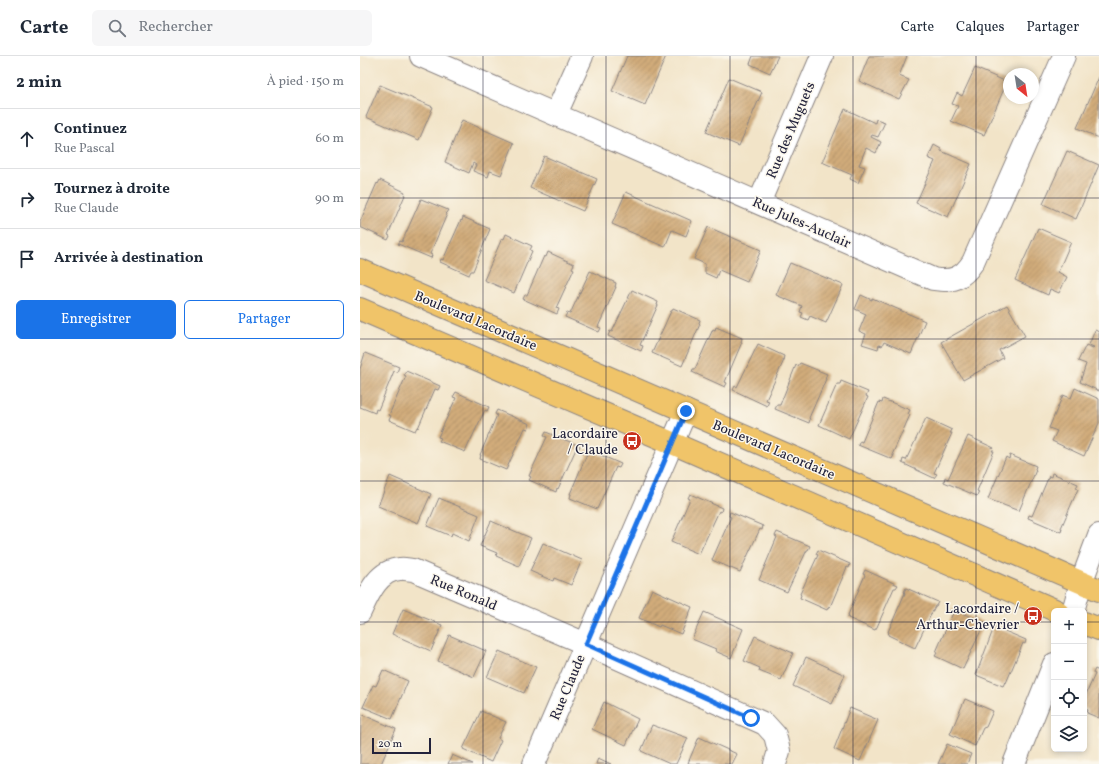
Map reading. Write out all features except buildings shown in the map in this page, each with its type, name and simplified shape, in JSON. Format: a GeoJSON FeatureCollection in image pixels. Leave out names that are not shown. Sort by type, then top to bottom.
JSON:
{"type":"FeatureCollection","features":[{"type":"Feature","properties":{"kind":"main road","name":"Boulevard Lacordaire"},"geometry":{"type":"LineString","coordinates":[[360,270],[1090,586]]}},
{"type":"Feature","properties":{"kind":"main road"},"geometry":{"type":"LineString","coordinates":[[360,309],[1051,608]]}},
{"type":"Feature","properties":{"kind":"main road"},"geometry":{"type":"LineString","coordinates":[[1087,624],[1099,629]]}},
{"type":"Feature","properties":{"kind":"street","name":"Rue Jules-Auclair"},"geometry":{"type":"LineString","coordinates":[[421,56],[933,279],[945,281],[956,279],[967,272],[973,262],[1064,56]]}},
{"type":"Feature","properties":{"kind":"street"},"geometry":{"type":"LineString","coordinates":[[556,114],[582,56]]}},
{"type":"Feature","properties":{"kind":"street","name":"Rue des Muguets"},"geometry":{"type":"LineString","coordinates":[[759,203],[822,56]]}},
{"type":"Feature","properties":{"kind":"street","name":"Rue Claude"},"geometry":{"type":"LineString","coordinates":[[534,764],[686,411]]}},
{"type":"Feature","properties":{"kind":"street"},"geometry":{"type":"LineString","coordinates":[[1075,608],[1090,586],[1099,535]]}},
{"type":"Feature","properties":{"kind":"street","name":"Rue Ronald"},"geometry":{"type":"LineString","coordinates":[[360,612],[368,593],[376,582],[388,572],[400,568],[413,570],[586,644],[764,724],[775,735],[779,751],[775,764]]}},
{"type":"Feature","properties":{"kind":"street"},"geometry":{"type":"LineString","coordinates":[[1014,764],[1051,672]]}},
{"type":"Feature","properties":{"kind":"place","name":"Lacordaire / Claude"},"geometry":{"type":"Point","coordinates":[632,441]}},
{"type":"Feature","properties":{"kind":"place","name":"Lacordaire / Arthur-Chevrier"},"geometry":{"type":"Point","coordinates":[1033,616]}},
{"type":"Feature","properties":{"kind":"route"},"geometry":{"type":"LineString","coordinates":[[686,411],[586,644],[751,718]]}}]}
